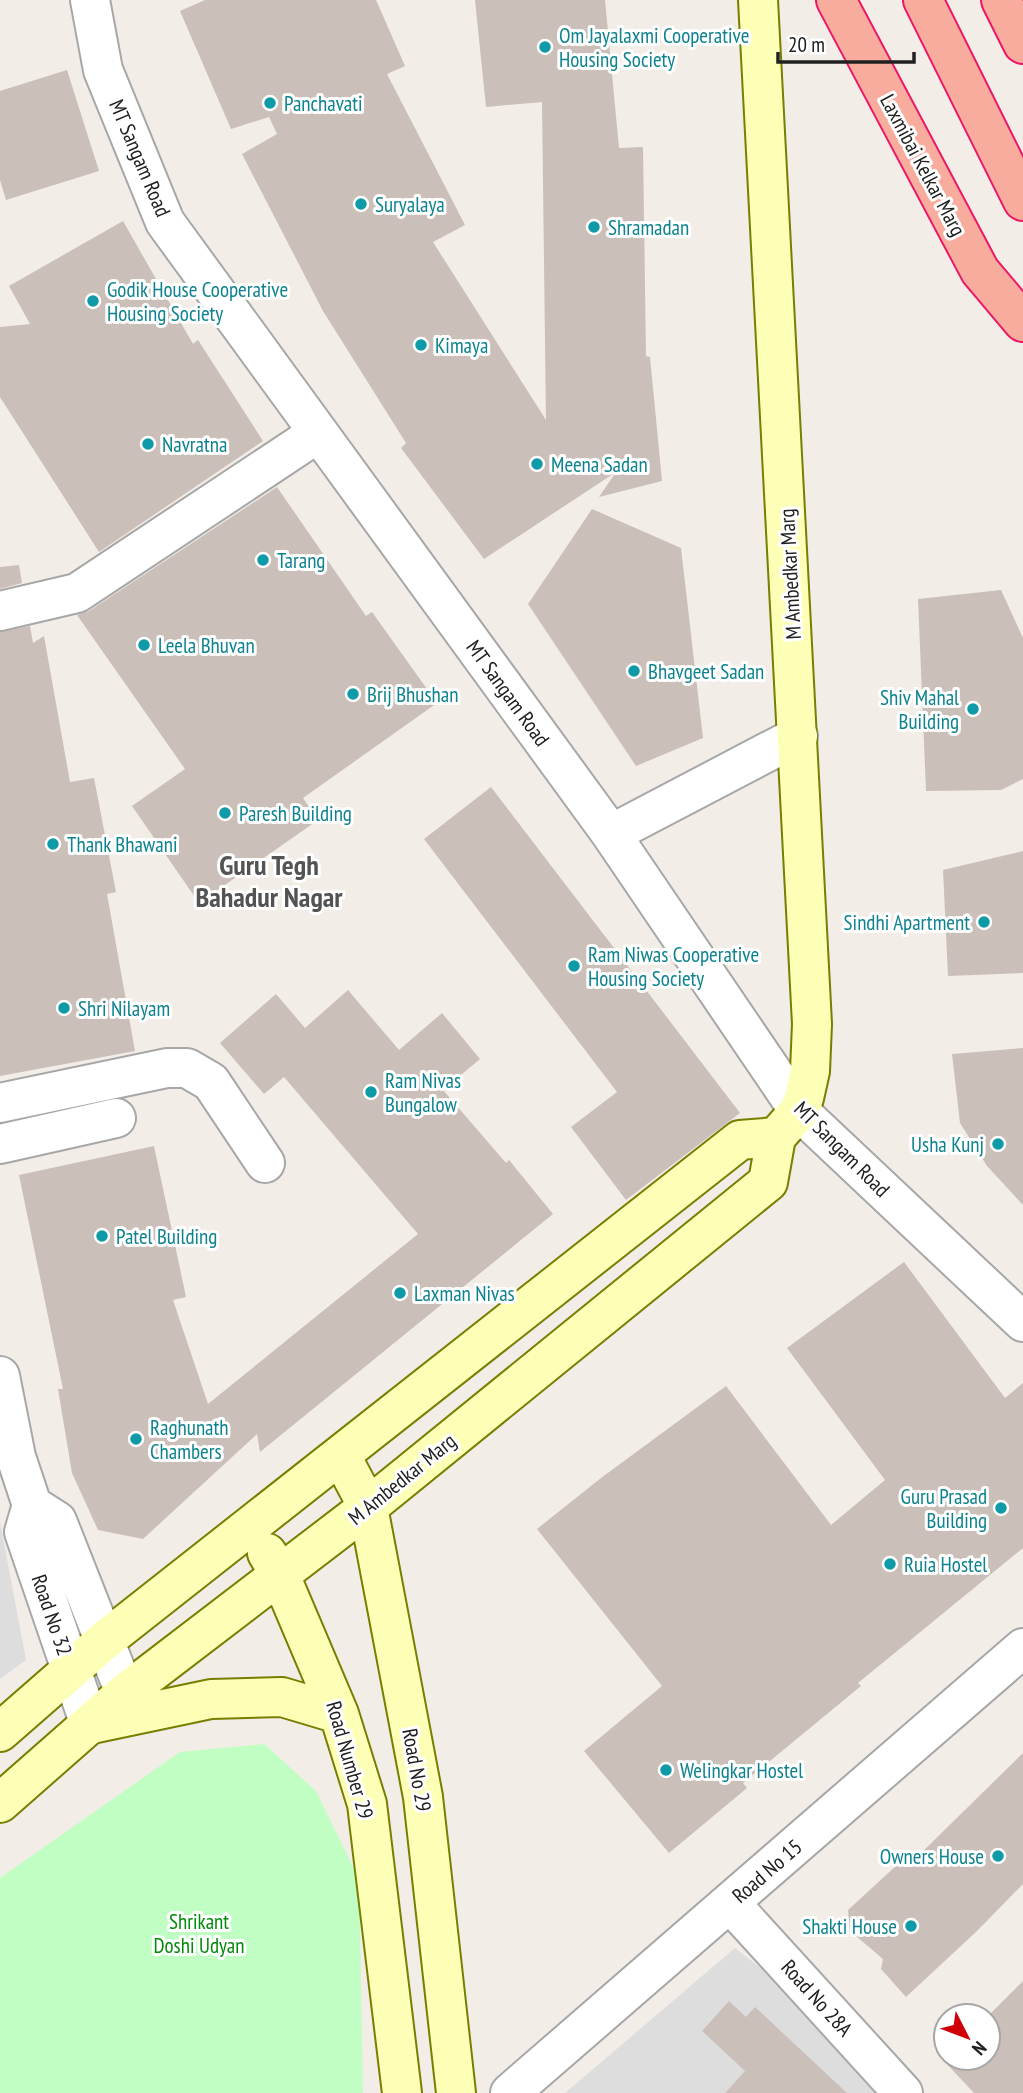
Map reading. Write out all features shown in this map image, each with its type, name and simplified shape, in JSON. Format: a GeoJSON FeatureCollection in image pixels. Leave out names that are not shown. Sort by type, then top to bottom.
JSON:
{"type":"FeatureCollection","features":[{"type":"Feature","properties":{"kind":"highway","name":"Laxmibai Kelkar Marg"},"geometry":{"type":"LineString","coordinates":[[836,0],[980,271],[1023,322]]}},
{"type":"Feature","properties":{"kind":"highway"},"geometry":{"type":"LineString","coordinates":[[923,0],[1023,201]]}},
{"type":"Feature","properties":{"kind":"highway"},"geometry":{"type":"LineString","coordinates":[[1001,0],[1023,44]]}},
{"type":"Feature","properties":{"kind":"main road","name":"M Ambedkar Marg"},"geometry":{"type":"LineString","coordinates":[[0,1803],[125,1693],[368,1507],[768,1182],[787,1124],[810,1072],[812,1024],[758,0]]}},
{"type":"Feature","properties":{"kind":"main road"},"geometry":{"type":"LineString","coordinates":[[0,1732],[104,1641],[740,1140],[787,1124]]}},
{"type":"Feature","properties":{"kind":"main road","name":"Road No 29"},"geometry":{"type":"LineString","coordinates":[[341,1456],[368,1507],[423,1797],[456,2093]]}},
{"type":"Feature","properties":{"kind":"main road","name":"Road Number 29"},"geometry":{"type":"LineString","coordinates":[[252,1527],[280,1575],[339,1714],[367,1804],[402,2093]]}},
{"type":"Feature","properties":{"kind":"main road"},"geometry":{"type":"LineString","coordinates":[[90,1725],[211,1699],[282,1697],[339,1714]]}},
{"type":"Feature","properties":{"kind":"street","name":"MT Sangam Road"},"geometry":{"type":"LineString","coordinates":[[90,0],[103,70],[165,222],[611,834],[787,1124],[1023,1322]]}},
{"type":"Feature","properties":{"kind":"street"},"geometry":{"type":"LineString","coordinates":[[0,611],[77,593],[318,433]]}},
{"type":"Feature","properties":{"kind":"street"},"geometry":{"type":"LineString","coordinates":[[611,834],[798,736]]}},
{"type":"Feature","properties":{"kind":"street"},"geometry":{"type":"LineString","coordinates":[[0,1084],[108,1061]]}},
{"type":"Feature","properties":{"kind":"street"},"geometry":{"type":"LineString","coordinates":[[0,1103],[148,1072],[187,1068],[211,1082],[265,1163]]}},
{"type":"Feature","properties":{"kind":"street"},"geometry":{"type":"LineString","coordinates":[[0,1144],[116,1118]]}},
{"type":"Feature","properties":{"kind":"street","name":"Road No 32"},"geometry":{"type":"LineString","coordinates":[[0,1376],[16,1457],[32,1505],[24,1532],[90,1725]]}},
{"type":"Feature","properties":{"kind":"street","name":"Road No 32"},"geometry":{"type":"LineString","coordinates":[[32,1505],[57,1521],[125,1693]]}},
{"type":"Feature","properties":{"kind":"street","name":"Road No 15"},"geometry":{"type":"LineString","coordinates":[[510,2093],[1023,1648]]}},
{"type":"Feature","properties":{"kind":"street","name":"Road No 28A"},"geometry":{"type":"LineString","coordinates":[[730,1903],[903,2093]]}},
{"type":"Feature","properties":{"kind":"shaded area"},"geometry":{"type":"Polygon","coordinates":[[[0,1522],[26,1660],[0,1679],[0,1522]]]}},
{"type":"Feature","properties":{"kind":"shaded area"},"geometry":{"type":"Polygon","coordinates":[[[735,1948],[771,1976],[875,2093],[565,2093],[735,1948]]]}},
{"type":"Feature","properties":{"kind":"green space","name":"Shrikant Doshi Udyan"},"geometry":{"type":"Polygon","coordinates":[[[264,1744],[316,1791],[359,1879],[363,2093],[0,2093],[0,1878],[180,1752],[264,1744]]]}},
{"type":"Feature","properties":{"kind":"building"},"geometry":{"type":"Polygon","coordinates":[[[205,0],[376,0],[405,66],[387,74],[465,225],[433,242],[546,420],[542,102],[486,107],[475,0],[605,0],[619,148],[643,147],[646,356],[650,357],[662,481],[599,497],[616,472],[484,559],[401,448],[406,443],[323,311],[242,154],[277,134],[269,117],[231,129],[180,11],[205,0]]]}},
{"type":"Feature","properties":{"kind":"building"},"geometry":{"type":"Polygon","coordinates":[[[67,70],[99,171],[6,200],[0,180],[0,91],[67,70]]]}},
{"type":"Feature","properties":{"kind":"building"},"geometry":{"type":"Polygon","coordinates":[[[123,221],[193,344],[198,340],[263,441],[99,552],[0,397],[0,327],[30,324],[9,286],[123,221]]]}},
{"type":"Feature","properties":{"kind":"building"},"geometry":{"type":"Polygon","coordinates":[[[277,487],[366,616],[372,612],[437,703],[303,798],[318,820],[199,903],[132,806],[185,769],[77,615],[89,611],[277,487]]]}},
{"type":"Feature","properties":{"kind":"building","name":"Bhavgeet Sadan"},"geometry":{"type":"Polygon","coordinates":[[[592,509],[681,548],[703,738],[636,766],[528,604],[592,509]]]}},
{"type":"Feature","properties":{"kind":"building"},"geometry":{"type":"Polygon","coordinates":[[[19,565],[22,583],[0,589],[0,567],[19,565]]]}},
{"type":"Feature","properties":{"kind":"building","name":"Shiv Mahal Building"},"geometry":{"type":"Polygon","coordinates":[[[1001,590],[1023,638],[1023,779],[1001,790],[926,791],[918,599],[1001,590]]]}},
{"type":"Feature","properties":{"kind":"building"},"geometry":{"type":"Polygon","coordinates":[[[30,626],[33,643],[44,636],[70,782],[94,778],[116,892],[107,894],[135,1051],[0,1076],[0,632],[30,626]]]}},
{"type":"Feature","properties":{"kind":"building","name":"Ram Niwas Cooperative Housing Society"},"geometry":{"type":"Polygon","coordinates":[[[491,787],[740,1113],[626,1200],[571,1127],[617,1092],[424,839],[491,787]]]}},
{"type":"Feature","properties":{"kind":"building","name":"Sindhi Apartment"},"geometry":{"type":"Polygon","coordinates":[[[1023,851],[1023,973],[948,976],[943,870],[1023,851]]]}},
{"type":"Feature","properties":{"kind":"building"},"geometry":{"type":"Polygon","coordinates":[[[348,990],[399,1050],[442,1013],[480,1059],[443,1090],[506,1163],[509,1160],[553,1214],[260,1452],[257,1434],[143,1539],[98,1530],[72,1473],[58,1389],[63,1389],[19,1175],[154,1146],[186,1297],[173,1300],[208,1404],[418,1234],[284,1077],[264,1094],[220,1043],[276,994],[305,1028],[348,990]]]}},
{"type":"Feature","properties":{"kind":"building","name":"Usha Kunj"},"geometry":{"type":"Polygon","coordinates":[[[1023,1048],[1023,1205],[987,1166],[960,1123],[952,1054],[1023,1048]]]}},
{"type":"Feature","properties":{"kind":"building"},"geometry":{"type":"Polygon","coordinates":[[[904,1262],[1005,1398],[1023,1383],[1023,1548],[858,1683],[861,1686],[743,1783],[747,1788],[669,1853],[584,1751],[662,1686],[537,1529],[726,1386],[831,1525],[885,1480],[787,1348],[904,1262]]]}},
{"type":"Feature","properties":{"kind":"building"},"geometry":{"type":"Polygon","coordinates":[[[1023,1753],[1023,1884],[906,1997],[881,1969],[883,1959],[850,1931],[848,1910],[909,1854],[914,1860],[1023,1753]]]}},
{"type":"Feature","properties":{"kind":"building"},"geometry":{"type":"Polygon","coordinates":[[[1023,1981],[1023,2093],[974,2093],[954,2072],[1002,2072],[1002,2002],[1023,1981]]]}},
{"type":"Feature","properties":{"kind":"building"},"geometry":{"type":"Polygon","coordinates":[[[729,2001],[746,2017],[755,2007],[847,2093],[725,2093],[745,2071],[702,2031],[729,2001]]]}},
{"type":"Feature","properties":{"kind":"place","name":"Om Jayalaxmi Cooperative Housing Society"},"geometry":{"type":"Point","coordinates":[545,47]}},
{"type":"Feature","properties":{"kind":"place","name":"Panchavati"},"geometry":{"type":"Point","coordinates":[270,103]}},
{"type":"Feature","properties":{"kind":"place","name":"Suryalaya"},"geometry":{"type":"Point","coordinates":[361,204]}},
{"type":"Feature","properties":{"kind":"place","name":"Shramadan"},"geometry":{"type":"Point","coordinates":[594,227]}},
{"type":"Feature","properties":{"kind":"place","name":"Godik House Cooperative Housing Society"},"geometry":{"type":"Point","coordinates":[93,301]}},
{"type":"Feature","properties":{"kind":"place","name":"Kimaya"},"geometry":{"type":"Point","coordinates":[421,345]}},
{"type":"Feature","properties":{"kind":"place","name":"Navratna"},"geometry":{"type":"Point","coordinates":[148,444]}},
{"type":"Feature","properties":{"kind":"place","name":"Meena Sadan"},"geometry":{"type":"Point","coordinates":[537,464]}},
{"type":"Feature","properties":{"kind":"place","name":"Tarang"},"geometry":{"type":"Point","coordinates":[263,560]}},
{"type":"Feature","properties":{"kind":"place","name":"Leela Bhuvan"},"geometry":{"type":"Point","coordinates":[144,645]}},
{"type":"Feature","properties":{"kind":"place","name":"Bhavgeet Sadan"},"geometry":{"type":"Point","coordinates":[634,671]}},
{"type":"Feature","properties":{"kind":"place","name":"Brij Bhushan"},"geometry":{"type":"Point","coordinates":[353,694]}},
{"type":"Feature","properties":{"kind":"place","name":"Shiv Mahal Building"},"geometry":{"type":"Point","coordinates":[973,709]}},
{"type":"Feature","properties":{"kind":"place","name":"Paresh Building"},"geometry":{"type":"Point","coordinates":[225,813]}},
{"type":"Feature","properties":{"kind":"place","name":"Thank Bhawani"},"geometry":{"type":"Point","coordinates":[53,844]}},
{"type":"Feature","properties":{"kind":"place","name":"Sindhi Apartment"},"geometry":{"type":"Point","coordinates":[984,922]}},
{"type":"Feature","properties":{"kind":"place","name":"Ram Niwas Cooperative Housing Society"},"geometry":{"type":"Point","coordinates":[574,966]}},
{"type":"Feature","properties":{"kind":"place","name":"Shri Nilayam"},"geometry":{"type":"Point","coordinates":[64,1008]}},
{"type":"Feature","properties":{"kind":"place","name":"Ram Nivas Bungalow"},"geometry":{"type":"Point","coordinates":[371,1092]}},
{"type":"Feature","properties":{"kind":"place","name":"Usha Kunj"},"geometry":{"type":"Point","coordinates":[998,1144]}},
{"type":"Feature","properties":{"kind":"place","name":"Patel Building"},"geometry":{"type":"Point","coordinates":[102,1236]}},
{"type":"Feature","properties":{"kind":"place","name":"Laxman Nivas"},"geometry":{"type":"Point","coordinates":[400,1293]}},
{"type":"Feature","properties":{"kind":"place","name":"Raghunath Chambers"},"geometry":{"type":"Point","coordinates":[136,1439]}},
{"type":"Feature","properties":{"kind":"place","name":"Guru Prasad Building"},"geometry":{"type":"Point","coordinates":[1001,1508]}},
{"type":"Feature","properties":{"kind":"place","name":"Ruia Hostel"},"geometry":{"type":"Point","coordinates":[890,1564]}},
{"type":"Feature","properties":{"kind":"place","name":"Welingkar Hostel"},"geometry":{"type":"Point","coordinates":[666,1770]}},
{"type":"Feature","properties":{"kind":"place","name":"Owners House"},"geometry":{"type":"Point","coordinates":[998,1856]}},
{"type":"Feature","properties":{"kind":"place","name":"Shakti House"},"geometry":{"type":"Point","coordinates":[911,1926]}},
{"type":"Feature","properties":{"kind":"district","name":"Guru Tegh Bahadur Nagar"},"geometry":{"type":"Point","coordinates":[269,880]}}]}
